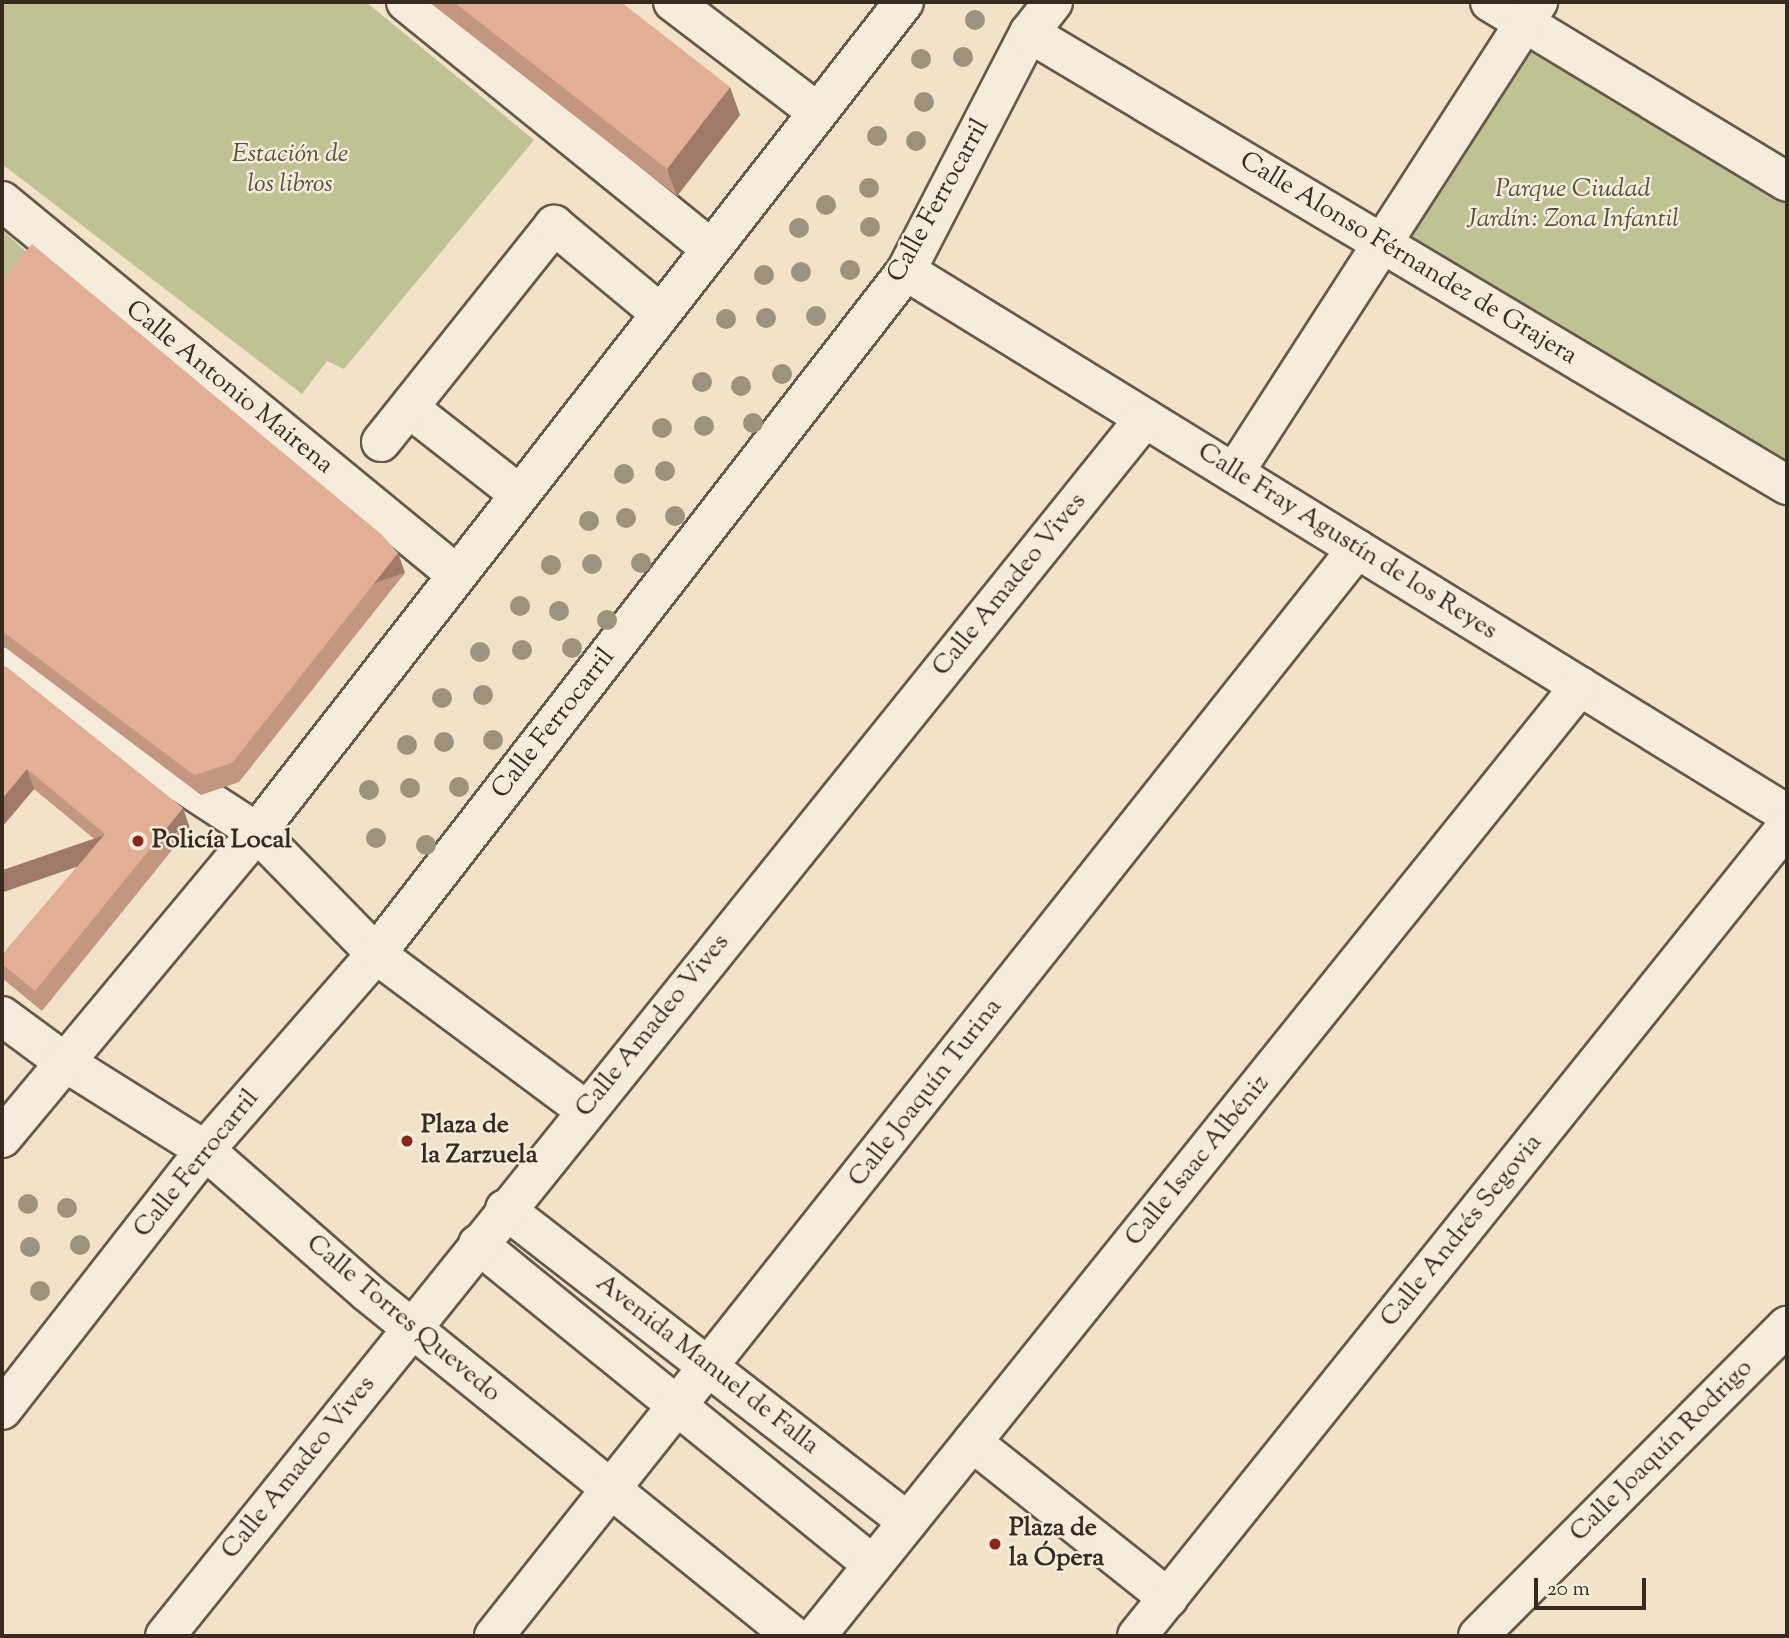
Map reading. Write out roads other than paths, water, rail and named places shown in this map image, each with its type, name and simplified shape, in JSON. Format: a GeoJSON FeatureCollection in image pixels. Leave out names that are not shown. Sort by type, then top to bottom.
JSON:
{"type":"FeatureCollection","features":[{"type":"Feature","properties":{"kind":"street"},"geometry":{"type":"LineString","coordinates":[[406,2],[710,248]]}},
{"type":"Feature","properties":{"kind":"street"},"geometry":{"type":"LineString","coordinates":[[673,2],[816,111]]}},
{"type":"Feature","properties":{"kind":"street"},"geometry":{"type":"LineString","coordinates":[[2,1138],[63,1061],[257,832],[816,111],[904,2]]}},
{"type":"Feature","properties":{"kind":"street","name":"Calle Ferrocarril"},"geometry":{"type":"LineString","coordinates":[[2,1410],[205,1150],[376,954],[906,271],[1029,33],[1053,2]]}},
{"type":"Feature","properties":{"kind":"street"},"geometry":{"type":"LineString","coordinates":[[1490,2],[1531,12],[1787,182]]}},
{"type":"Feature","properties":{"kind":"street"},"geometry":{"type":"LineString","coordinates":[[1234,473],[1531,12]]}},
{"type":"Feature","properties":{"kind":"street","name":"Calle Alonso Férnandez de Grajera"},"geometry":{"type":"LineString","coordinates":[[1029,33],[1787,485]]}},
{"type":"Feature","properties":{"kind":"street","name":"Calle Antonio Mairena"},"geometry":{"type":"LineString","coordinates":[[2,201],[457,575]]}},
{"type":"Feature","properties":{"kind":"street"},"geometry":{"type":"LineString","coordinates":[[382,442],[554,225],[660,313]]}},
{"type":"Feature","properties":{"kind":"street","name":"Calle Fray Agustín de los Reyes"},"geometry":{"type":"LineString","coordinates":[[906,271],[1787,814]]}},
{"type":"Feature","properties":{"kind":"street"},"geometry":{"type":"LineString","coordinates":[[409,408],[519,494]]}},
{"type":"Feature","properties":{"kind":"street","name":"Calle Amadeo Vives"},"geometry":{"type":"LineString","coordinates":[[165,1636],[584,1110],[1145,418]]}},
{"type":"Feature","properties":{"kind":"street","name":"Calle Joaquín Turina"},"geometry":{"type":"LineString","coordinates":[[494,1636],[1357,549]]}},
{"type":"Feature","properties":{"kind":"street"},"geometry":{"type":"LineString","coordinates":[[2,666],[257,832],[376,954],[584,1110]]}},
{"type":"Feature","properties":{"kind":"street","name":"Calle Isaac Albéniz"},"geometry":{"type":"LineString","coordinates":[[816,1636],[1580,686]]}},
{"type":"Feature","properties":{"kind":"street","name":"Calle Andrés Segovia"},"geometry":{"type":"LineString","coordinates":[[1137,1636],[1787,826]]}},
{"type":"Feature","properties":{"kind":"street","name":"Calle Torres Quevedo"},"geometry":{"type":"LineString","coordinates":[[2,1016],[63,1061],[205,1150],[411,1328],[793,1636]]}},
{"type":"Feature","properties":{"kind":"street","name":"Avenida Manuel de Falla"},"geometry":{"type":"LineString","coordinates":[[505,1209],[908,1522]]}},
{"type":"Feature","properties":{"kind":"street","name":"Avenida Manuel de Falla"},"geometry":{"type":"LineString","coordinates":[[478,1244],[873,1565]]}},
{"type":"Feature","properties":{"kind":"street","name":"Calle Joaquín Rodrigo"},"geometry":{"type":"LineString","coordinates":[[1478,1636],[1787,1326]]}},
{"type":"Feature","properties":{"kind":"street"},"geometry":{"type":"LineString","coordinates":[[972,1442],[1168,1598]]}},
{"type":"Feature","properties":{"kind":"place","name":"Policía Local"},"geometry":{"type":"Point","coordinates":[138,841]}},
{"type":"Feature","properties":{"kind":"place","name":"Plaza de la Zarzuela"},"geometry":{"type":"Point","coordinates":[407,1141]}},
{"type":"Feature","properties":{"kind":"place","name":"Plaza de la Ópera"},"geometry":{"type":"Point","coordinates":[995,1544]}},
{"type":"Feature","properties":{"kind":"park label","name":"Estación de los libros"},"geometry":{"type":"Point","coordinates":[290,170]}},
{"type":"Feature","properties":{"kind":"park label","name":"Parque Ciudad Jardín: Zona Infantil"},"geometry":{"type":"Point","coordinates":[1573,204]}}]}
